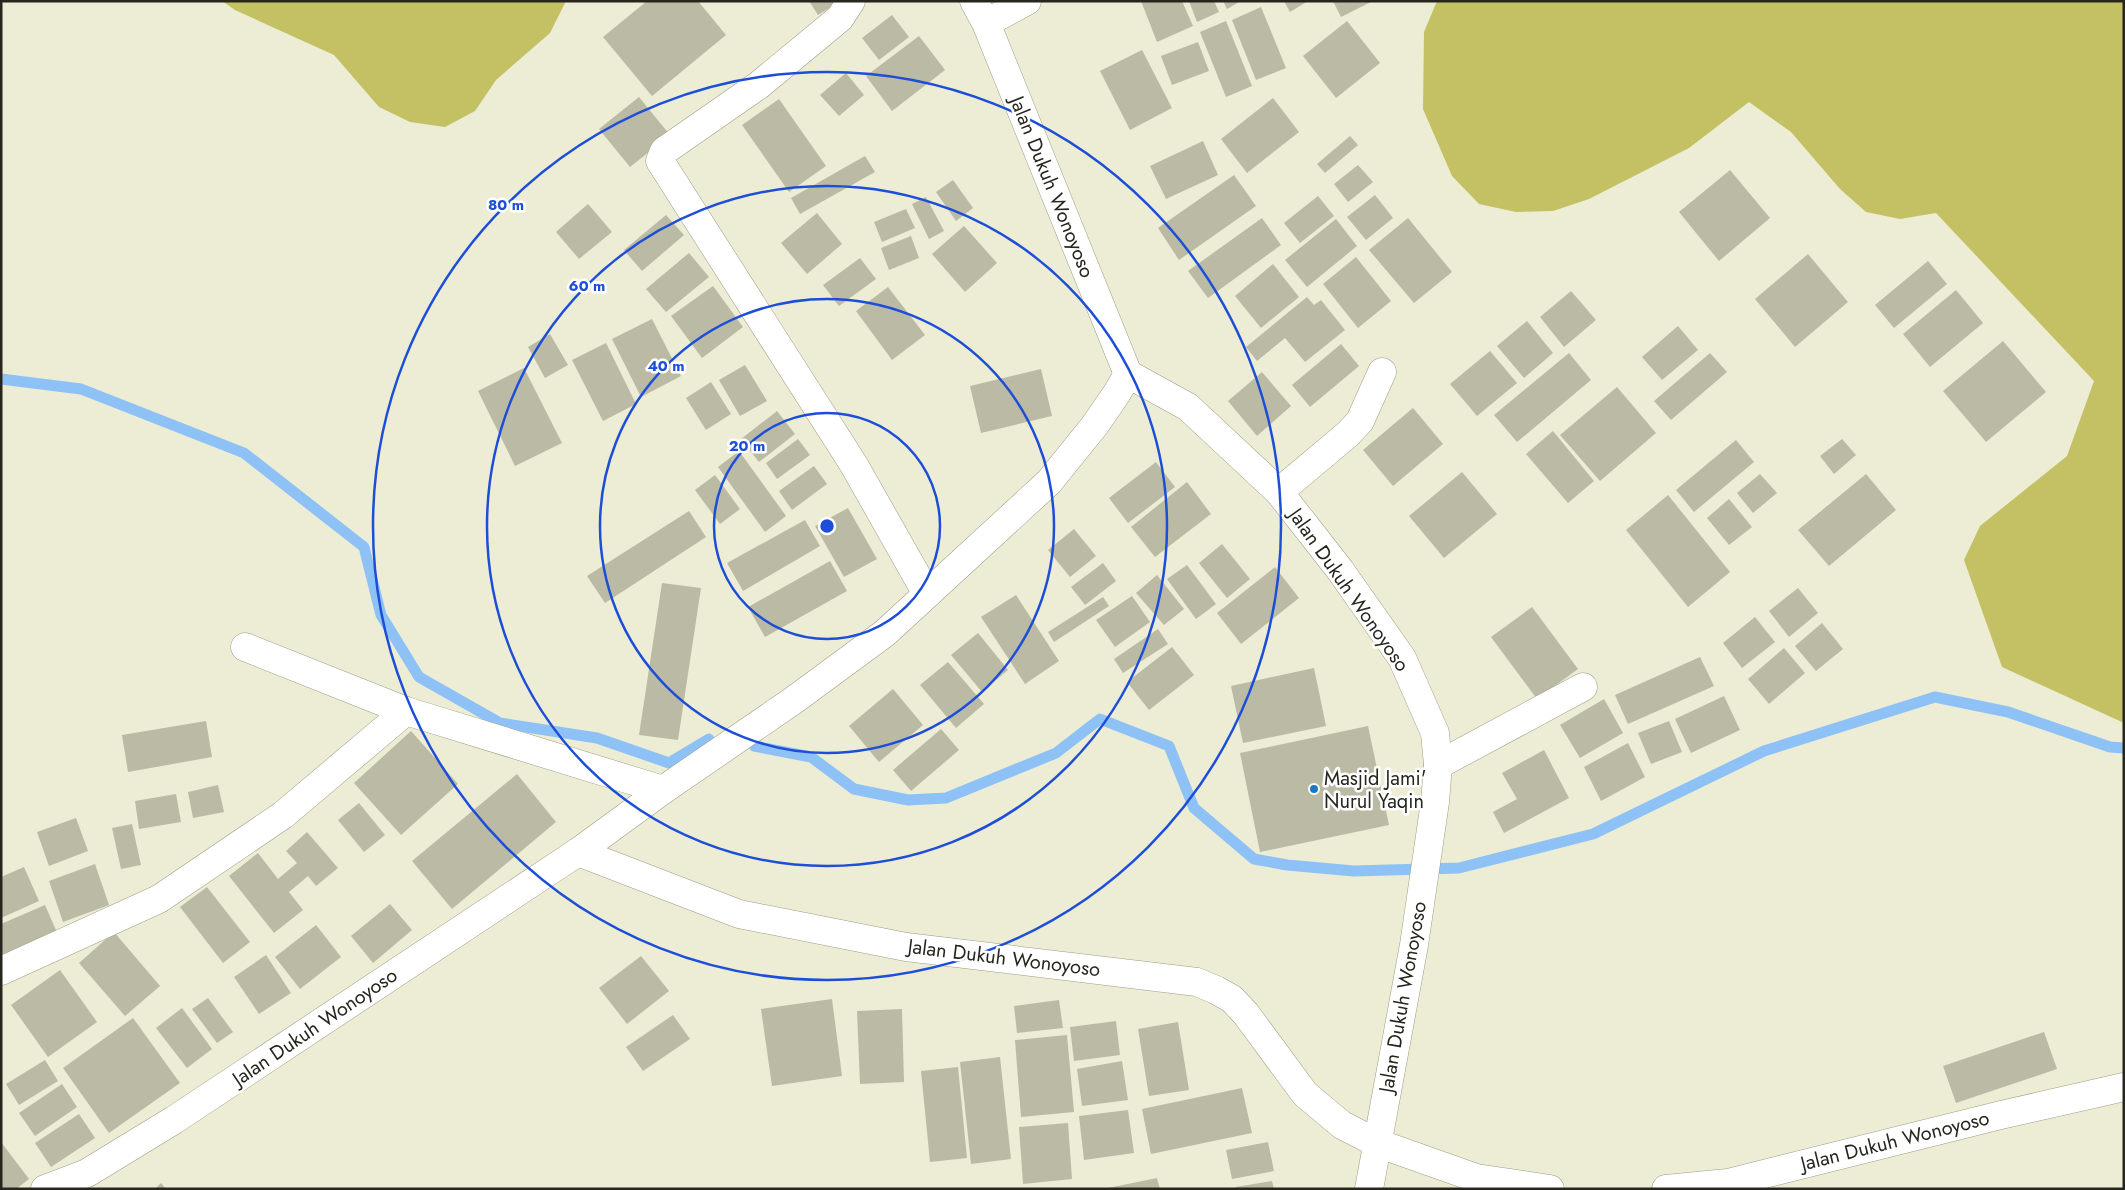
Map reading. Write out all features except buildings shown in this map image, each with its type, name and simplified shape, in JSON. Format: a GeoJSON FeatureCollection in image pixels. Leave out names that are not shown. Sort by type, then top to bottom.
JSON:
{"type":"FeatureCollection","features":[{"type":"Feature","properties":{"kind":"street"},"geometry":{"type":"LineString","coordinates":[[851,1],[840,18],[759,85],[664,151],[660,161],[854,465],[927,594]]}},
{"type":"Feature","properties":{"kind":"street"},"geometry":{"type":"LineString","coordinates":[[980,12],[1027,1]]}},
{"type":"Feature","properties":{"kind":"street","name":"Jalan Dukuh Wonoyoso"},"geometry":{"type":"LineString","coordinates":[[980,12],[1128,374],[1188,407],[1279,492],[1340,570],[1402,658],[1435,732],[1438,765],[1429,843],[1377,1144]]}},
{"type":"Feature","properties":{"kind":"street"},"geometry":{"type":"LineString","coordinates":[[1279,492],[1338,444],[1353,429],[1364,414],[1382,372]]}},
{"type":"Feature","properties":{"kind":"street","name":"Jalan Dukuh Wonoyoso"},"geometry":{"type":"LineString","coordinates":[[45,1189],[87,1173],[174,1120],[578,852],[663,790],[794,700],[885,632],[1049,482],[1118,393],[1128,374]]}},
{"type":"Feature","properties":{"kind":"street"},"geometry":{"type":"LineString","coordinates":[[245,646],[406,711],[663,790]]}},
{"type":"Feature","properties":{"kind":"street"},"geometry":{"type":"LineString","coordinates":[[1438,765],[1583,687]]}},
{"type":"Feature","properties":{"kind":"street"},"geometry":{"type":"LineString","coordinates":[[1,971],[159,899],[283,815],[406,711]]}},
{"type":"Feature","properties":{"kind":"street","name":"Jalan Dukuh Wonoyoso"},"geometry":{"type":"LineString","coordinates":[[578,852],[739,914],[906,947],[1197,982],[1232,999],[1246,1014],[1305,1094],[1342,1125],[1377,1144],[1476,1178],[1550,1189]]}},
{"type":"Feature","properties":{"kind":"street","name":"Jalan Dukuh Wonoyoso"},"geometry":{"type":"LineString","coordinates":[[1666,1189],[1728,1183],[1992,1117],[2124,1087]]}},
{"type":"Feature","properties":{"kind":"street"},"geometry":{"type":"LineString","coordinates":[[1370,1189],[1377,1144]]}},
{"type":"Feature","properties":{"kind":"shaded area"},"geometry":{"type":"Polygon","coordinates":[[[222,1],[566,1],[550,33],[496,80],[475,111],[445,127],[410,122],[379,107],[334,55],[235,10],[222,1]]]}},
{"type":"Feature","properties":{"kind":"shaded area"},"geometry":{"type":"Polygon","coordinates":[[[1437,1],[2124,1],[2124,723],[2002,667],[1964,560],[1980,526],[2067,456],[2094,381],[1936,213],[1900,219],[1866,212],[1840,189],[1791,132],[1749,102],[1689,148],[1589,199],[1553,211],[1516,212],[1479,204],[1452,176],[1423,109],[1424,32],[1437,1]]]}},
{"type":"Feature","properties":{"kind":"waterway"},"geometry":{"type":"LineString","coordinates":[[1,379],[81,389],[244,453],[364,547],[381,615],[419,677],[500,723],[597,738],[669,763],[709,739]]}},
{"type":"Feature","properties":{"kind":"waterway"},"geometry":{"type":"LineString","coordinates":[[754,746],[811,757],[854,789],[908,800],[946,798],[1056,753],[1100,719],[1169,746],[1194,808],[1254,859],[1287,865],[1354,871],[1459,868],[1593,834],[1764,751],[1935,697],[2008,712],[2110,747],[2124,748]]}},
{"type":"Feature","properties":{"kind":"place","name":"Masjid Jami' Nurul Yaqin"},"geometry":{"type":"Point","coordinates":[1314,789]}}]}
